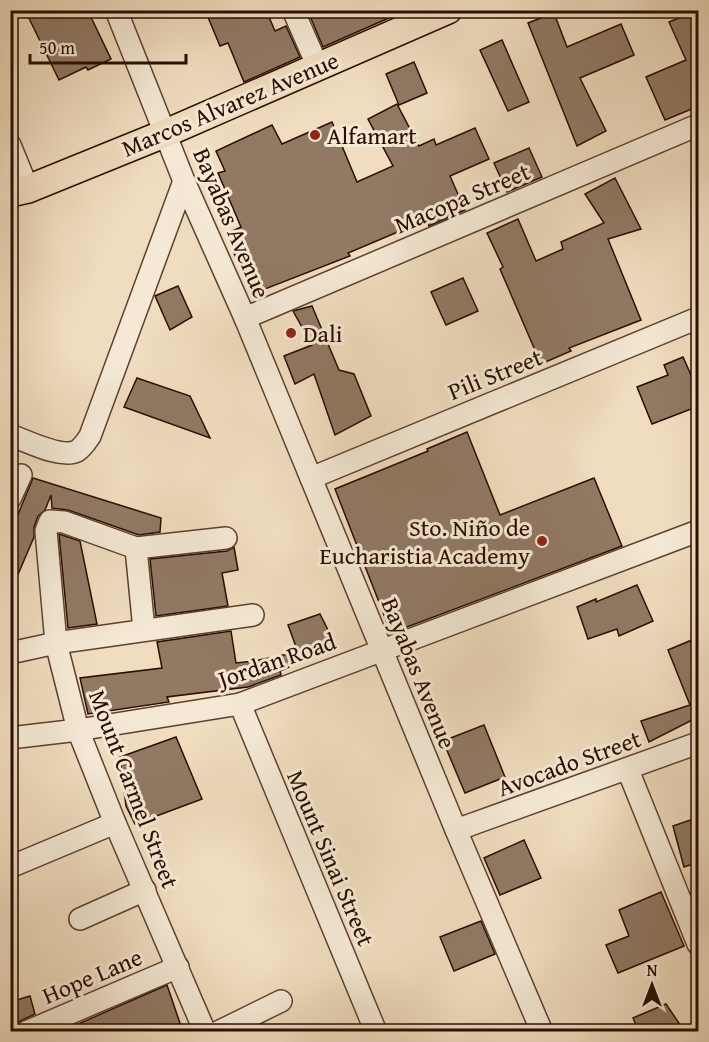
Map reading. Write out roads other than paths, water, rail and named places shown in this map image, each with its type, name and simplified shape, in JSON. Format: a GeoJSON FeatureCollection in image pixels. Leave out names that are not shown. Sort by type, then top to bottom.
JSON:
{"type":"FeatureCollection","features":[{"type":"Feature","properties":{"kind":"main road","name":"Marcos Alvarez Avenue"},"geometry":{"type":"LineString","coordinates":[[19,191],[166,133],[448,10]]}},
{"type":"Feature","properties":{"kind":"street","name":"Bayabas Avenue"},"geometry":{"type":"LineString","coordinates":[[116,10],[184,181],[245,318],[456,830],[542,1032]]}},
{"type":"Feature","properties":{"kind":"street"},"geometry":{"type":"LineString","coordinates":[[293,10],[318,67]]}},
{"type":"Feature","properties":{"kind":"street","name":"Macopa Street"},"geometry":{"type":"LineString","coordinates":[[245,318],[699,125]]}},
{"type":"Feature","properties":{"kind":"street"},"geometry":{"type":"LineString","coordinates":[[10,145],[19,191]]}},
{"type":"Feature","properties":{"kind":"street"},"geometry":{"type":"LineString","coordinates":[[10,435],[67,453],[76,451],[84,445],[90,436],[184,181]]}},
{"type":"Feature","properties":{"kind":"street","name":"Pili Street"},"geometry":{"type":"LineString","coordinates":[[311,478],[699,318]]}},
{"type":"Feature","properties":{"kind":"street"},"geometry":{"type":"LineString","coordinates":[[10,500],[21,475]]}},
{"type":"Feature","properties":{"kind":"street","name":"Mount Carmel Street"},"geometry":{"type":"LineString","coordinates":[[136,548],[64,522],[50,521],[45,531],[56,644],[78,730],[115,823],[205,1032]]}},
{"type":"Feature","properties":{"kind":"street","name":"Jordan Road"},"geometry":{"type":"LineString","coordinates":[[10,738],[78,730],[240,704],[699,531]]}},
{"type":"Feature","properties":{"kind":"street"},"geometry":{"type":"LineString","coordinates":[[144,630],[136,548],[226,538]]}},
{"type":"Feature","properties":{"kind":"street"},"geometry":{"type":"LineString","coordinates":[[10,652],[253,615]]}},
{"type":"Feature","properties":{"kind":"street","name":"Mount Sinai Street"},"geometry":{"type":"LineString","coordinates":[[240,704],[376,1032]]}},
{"type":"Feature","properties":{"kind":"street","name":"Avocado Street"},"geometry":{"type":"LineString","coordinates":[[456,830],[699,743]]}},
{"type":"Feature","properties":{"kind":"street"},"geometry":{"type":"LineString","coordinates":[[628,770],[699,944]]}},
{"type":"Feature","properties":{"kind":"street"},"geometry":{"type":"LineString","coordinates":[[10,867],[115,823]]}},
{"type":"Feature","properties":{"kind":"street"},"geometry":{"type":"LineString","coordinates":[[80,919],[145,890]]}},
{"type":"Feature","properties":{"kind":"street","name":"Hope Lane"},"geometry":{"type":"LineString","coordinates":[[26,1032],[178,967]]}},
{"type":"Feature","properties":{"kind":"street"},"geometry":{"type":"LineString","coordinates":[[218,1032],[281,1001]]}},
{"type":"Feature","properties":{"kind":"place","name":"Alfamart"},"geometry":{"type":"Point","coordinates":[315,135]}},
{"type":"Feature","properties":{"kind":"place","name":"Dali"},"geometry":{"type":"Point","coordinates":[291,333]}},
{"type":"Feature","properties":{"kind":"place","name":"Sto. Niño de Eucharistia Academy"},"geometry":{"type":"Point","coordinates":[542,541]}}]}
